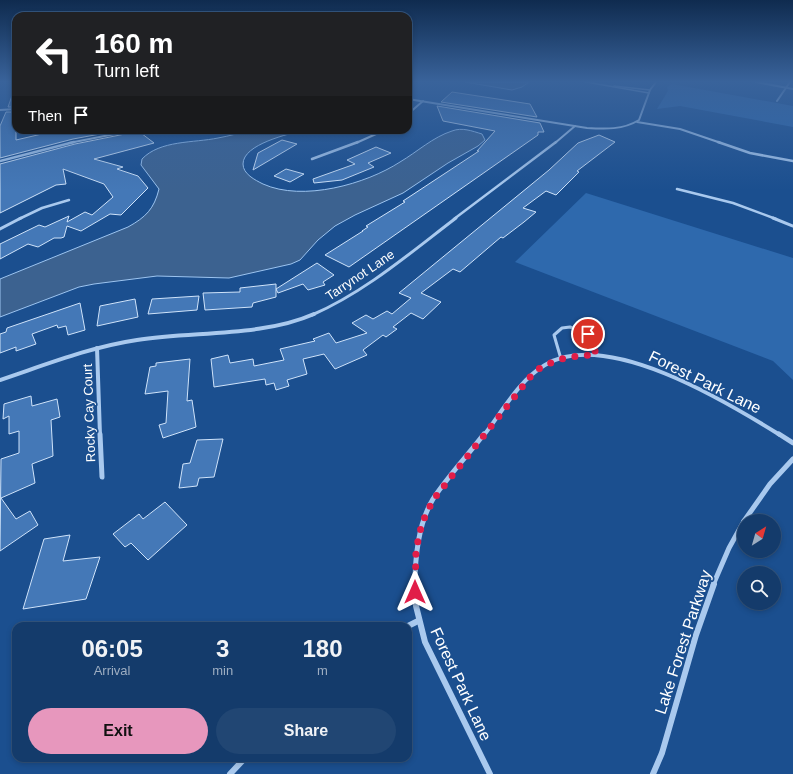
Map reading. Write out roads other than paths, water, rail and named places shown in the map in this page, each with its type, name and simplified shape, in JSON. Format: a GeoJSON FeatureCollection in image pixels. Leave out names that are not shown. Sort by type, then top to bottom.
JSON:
{"type":"FeatureCollection","features":[{"type":"Feature","properties":{"kind":"street"},"geometry":{"type":"LineString","coordinates":[[527,118],[575,126],[609,128],[625,126],[637,122],[680,129],[741,151],[793,161]]}},
{"type":"Feature","properties":{"kind":"street"},"geometry":{"type":"LineString","coordinates":[[637,122],[639,118]]}},
{"type":"Feature","properties":{"kind":"street","name":"Tarrynot Lane"},"geometry":{"type":"LineString","coordinates":[[0,380],[97,348],[135,340],[166,336],[266,328],[303,319],[325,310],[348,298],[366,286],[570,132],[575,126]]}},
{"type":"Feature","properties":{"kind":"street"},"geometry":{"type":"LineString","coordinates":[[0,161],[48,148],[116,134]]}},
{"type":"Feature","properties":{"kind":"street"},"geometry":{"type":"LineString","coordinates":[[312,159],[348,147],[376,134]]}},
{"type":"Feature","properties":{"kind":"street"},"geometry":{"type":"LineString","coordinates":[[677,189],[733,203],[793,226]]}},
{"type":"Feature","properties":{"kind":"street"},"geometry":{"type":"LineString","coordinates":[[0,229],[42,208],[69,200]]}},
{"type":"Feature","properties":{"kind":"street","name":"Rocky Cay Court"},"geometry":{"type":"LineString","coordinates":[[97,348],[102,478]]}},
{"type":"Feature","properties":{"kind":"street","name":"Forest Park Lane"},"geometry":{"type":"LineString","coordinates":[[490,774],[434,662],[418,621],[414,582],[416,550],[422,523],[433,500],[527,379],[540,368],[561,359],[580,355],[596,355],[626,359],[656,370],[731,407],[793,443]]}},
{"type":"Feature","properties":{"kind":"street","name":"Lake Forest Parkway"},"geometry":{"type":"LineString","coordinates":[[749,514],[770,484],[793,459]]}},
{"type":"Feature","properties":{"kind":"street","name":"Lake Forest Parkway"},"geometry":{"type":"LineString","coordinates":[[653,774],[662,753],[709,593],[737,534]]}},
{"type":"Feature","properties":{"kind":"street"},"geometry":{"type":"LineString","coordinates":[[412,624],[418,621]]}},
{"type":"Feature","properties":{"kind":"street"},"geometry":{"type":"LineString","coordinates":[[230,774],[241,762]]}},
{"type":"Feature","properties":{"kind":"lane"},"geometry":{"type":"LineString","coordinates":[[561,359],[554,335],[562,328],[570,327],[588,334],[592,338],[596,355]]}}]}
